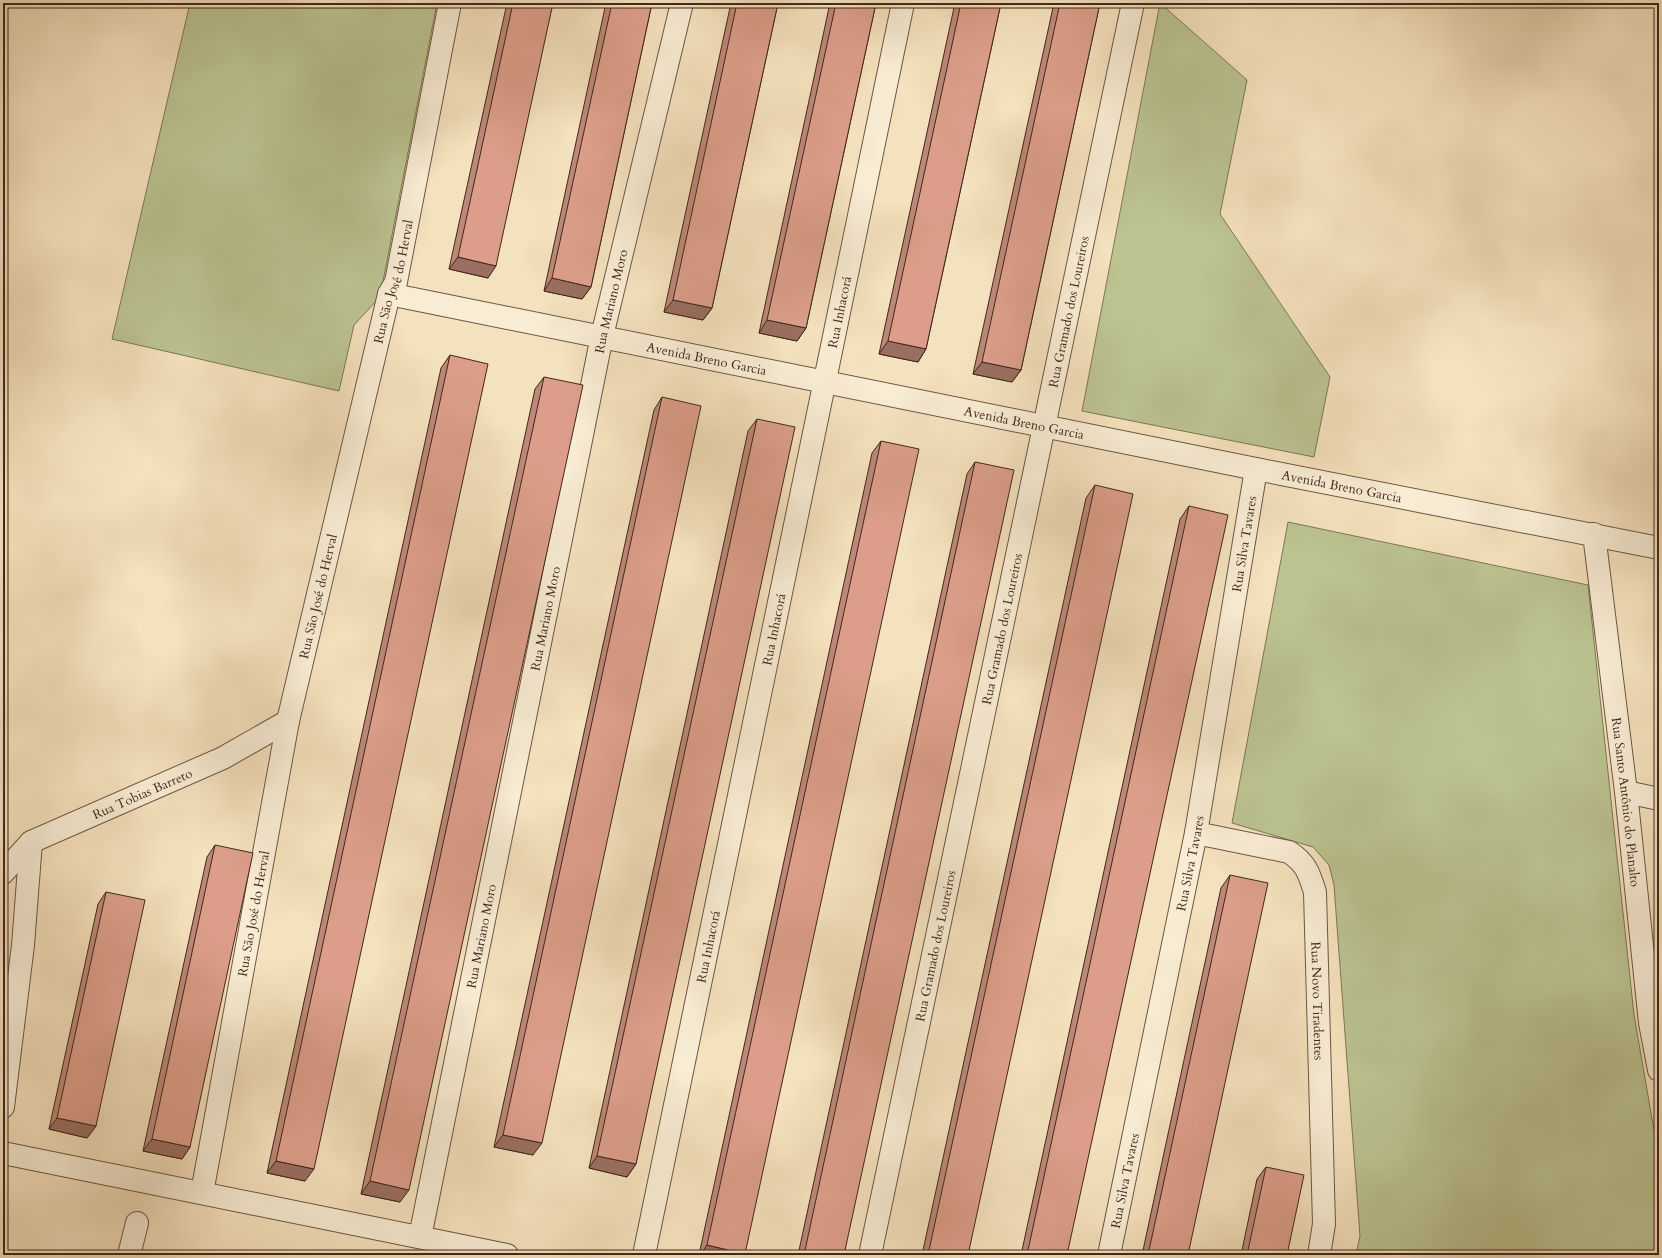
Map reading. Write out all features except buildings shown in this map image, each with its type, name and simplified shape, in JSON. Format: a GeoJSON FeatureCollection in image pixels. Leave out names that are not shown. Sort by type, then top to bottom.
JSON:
{"type":"FeatureCollection","features":[{"type":"Feature","properties":{"kind":"street","name":"Rua São José do Herval"},"geometry":{"type":"LineString","coordinates":[[202,1193],[288,721],[389,294],[396,282],[450,3]]}},
{"type":"Feature","properties":{"kind":"street","name":"Rua Mariano Moro"},"geometry":{"type":"LineString","coordinates":[[420,1237],[602,336],[682,3]]}},
{"type":"Feature","properties":{"kind":"street","name":"Rua Inhacorá"},"geometry":{"type":"LineString","coordinates":[[644,1255],[903,3]]}},
{"type":"Feature","properties":{"kind":"street","name":"Rua Gramado dos Loureiros"},"geometry":{"type":"LineString","coordinates":[[870,1255],[1133,3]]}},
{"type":"Feature","properties":{"kind":"street","name":"Avenida Breno Garcia"},"geometry":{"type":"LineString","coordinates":[[389,294],[1256,469],[1594,534],[1659,548]]}},
{"type":"Feature","properties":{"kind":"street","name":"Rua Silva Tavares"},"geometry":{"type":"LineString","coordinates":[[1109,1255],[1196,833],[1256,469]]}},
{"type":"Feature","properties":{"kind":"street","name":"Rua Santo Antônio do Planalto"},"geometry":{"type":"LineString","coordinates":[[1594,534],[1655,1024],[1659,1070]]}},
{"type":"Feature","properties":{"kind":"street","name":"Rua Tobias Barreto"},"geometry":{"type":"LineString","coordinates":[[3,873],[31,842],[223,758],[288,721]]}},
{"type":"Feature","properties":{"kind":"street"},"geometry":{"type":"LineString","coordinates":[[1626,792],[1659,799]]}},
{"type":"Feature","properties":{"kind":"street","name":"Rua Novo Tiradentes"},"geometry":{"type":"LineString","coordinates":[[1196,833],[1289,852],[1299,858],[1306,866],[1315,892],[1324,1224],[1319,1255]]}},
{"type":"Feature","properties":{"kind":"street"},"geometry":{"type":"LineString","coordinates":[[3,1107],[23,945],[31,842]]}},
{"type":"Feature","properties":{"kind":"street"},"geometry":{"type":"LineString","coordinates":[[3,1153],[507,1255]]}},
{"type":"Feature","properties":{"kind":"street"},"geometry":{"type":"LineString","coordinates":[[129,1255],[137,1223]]}},
{"type":"Feature","properties":{"kind":"green space"},"geometry":{"type":"Polygon","coordinates":[[[190,3],[437,3],[380,297],[354,325],[339,391],[112,339],[190,3]]]}},
{"type":"Feature","properties":{"kind":"green space"},"geometry":{"type":"Polygon","coordinates":[[[1160,3],[1247,80],[1220,214],[1330,377],[1314,457],[1082,411],[1160,3]]]}},
{"type":"Feature","properties":{"kind":"green space"},"geometry":{"type":"Polygon","coordinates":[[[1288,522],[1588,585],[1634,1015],[1659,1159],[1659,1255],[1356,1255],[1360,1236],[1334,885],[1329,865],[1313,847],[1232,823],[1288,522]]]}}]}
